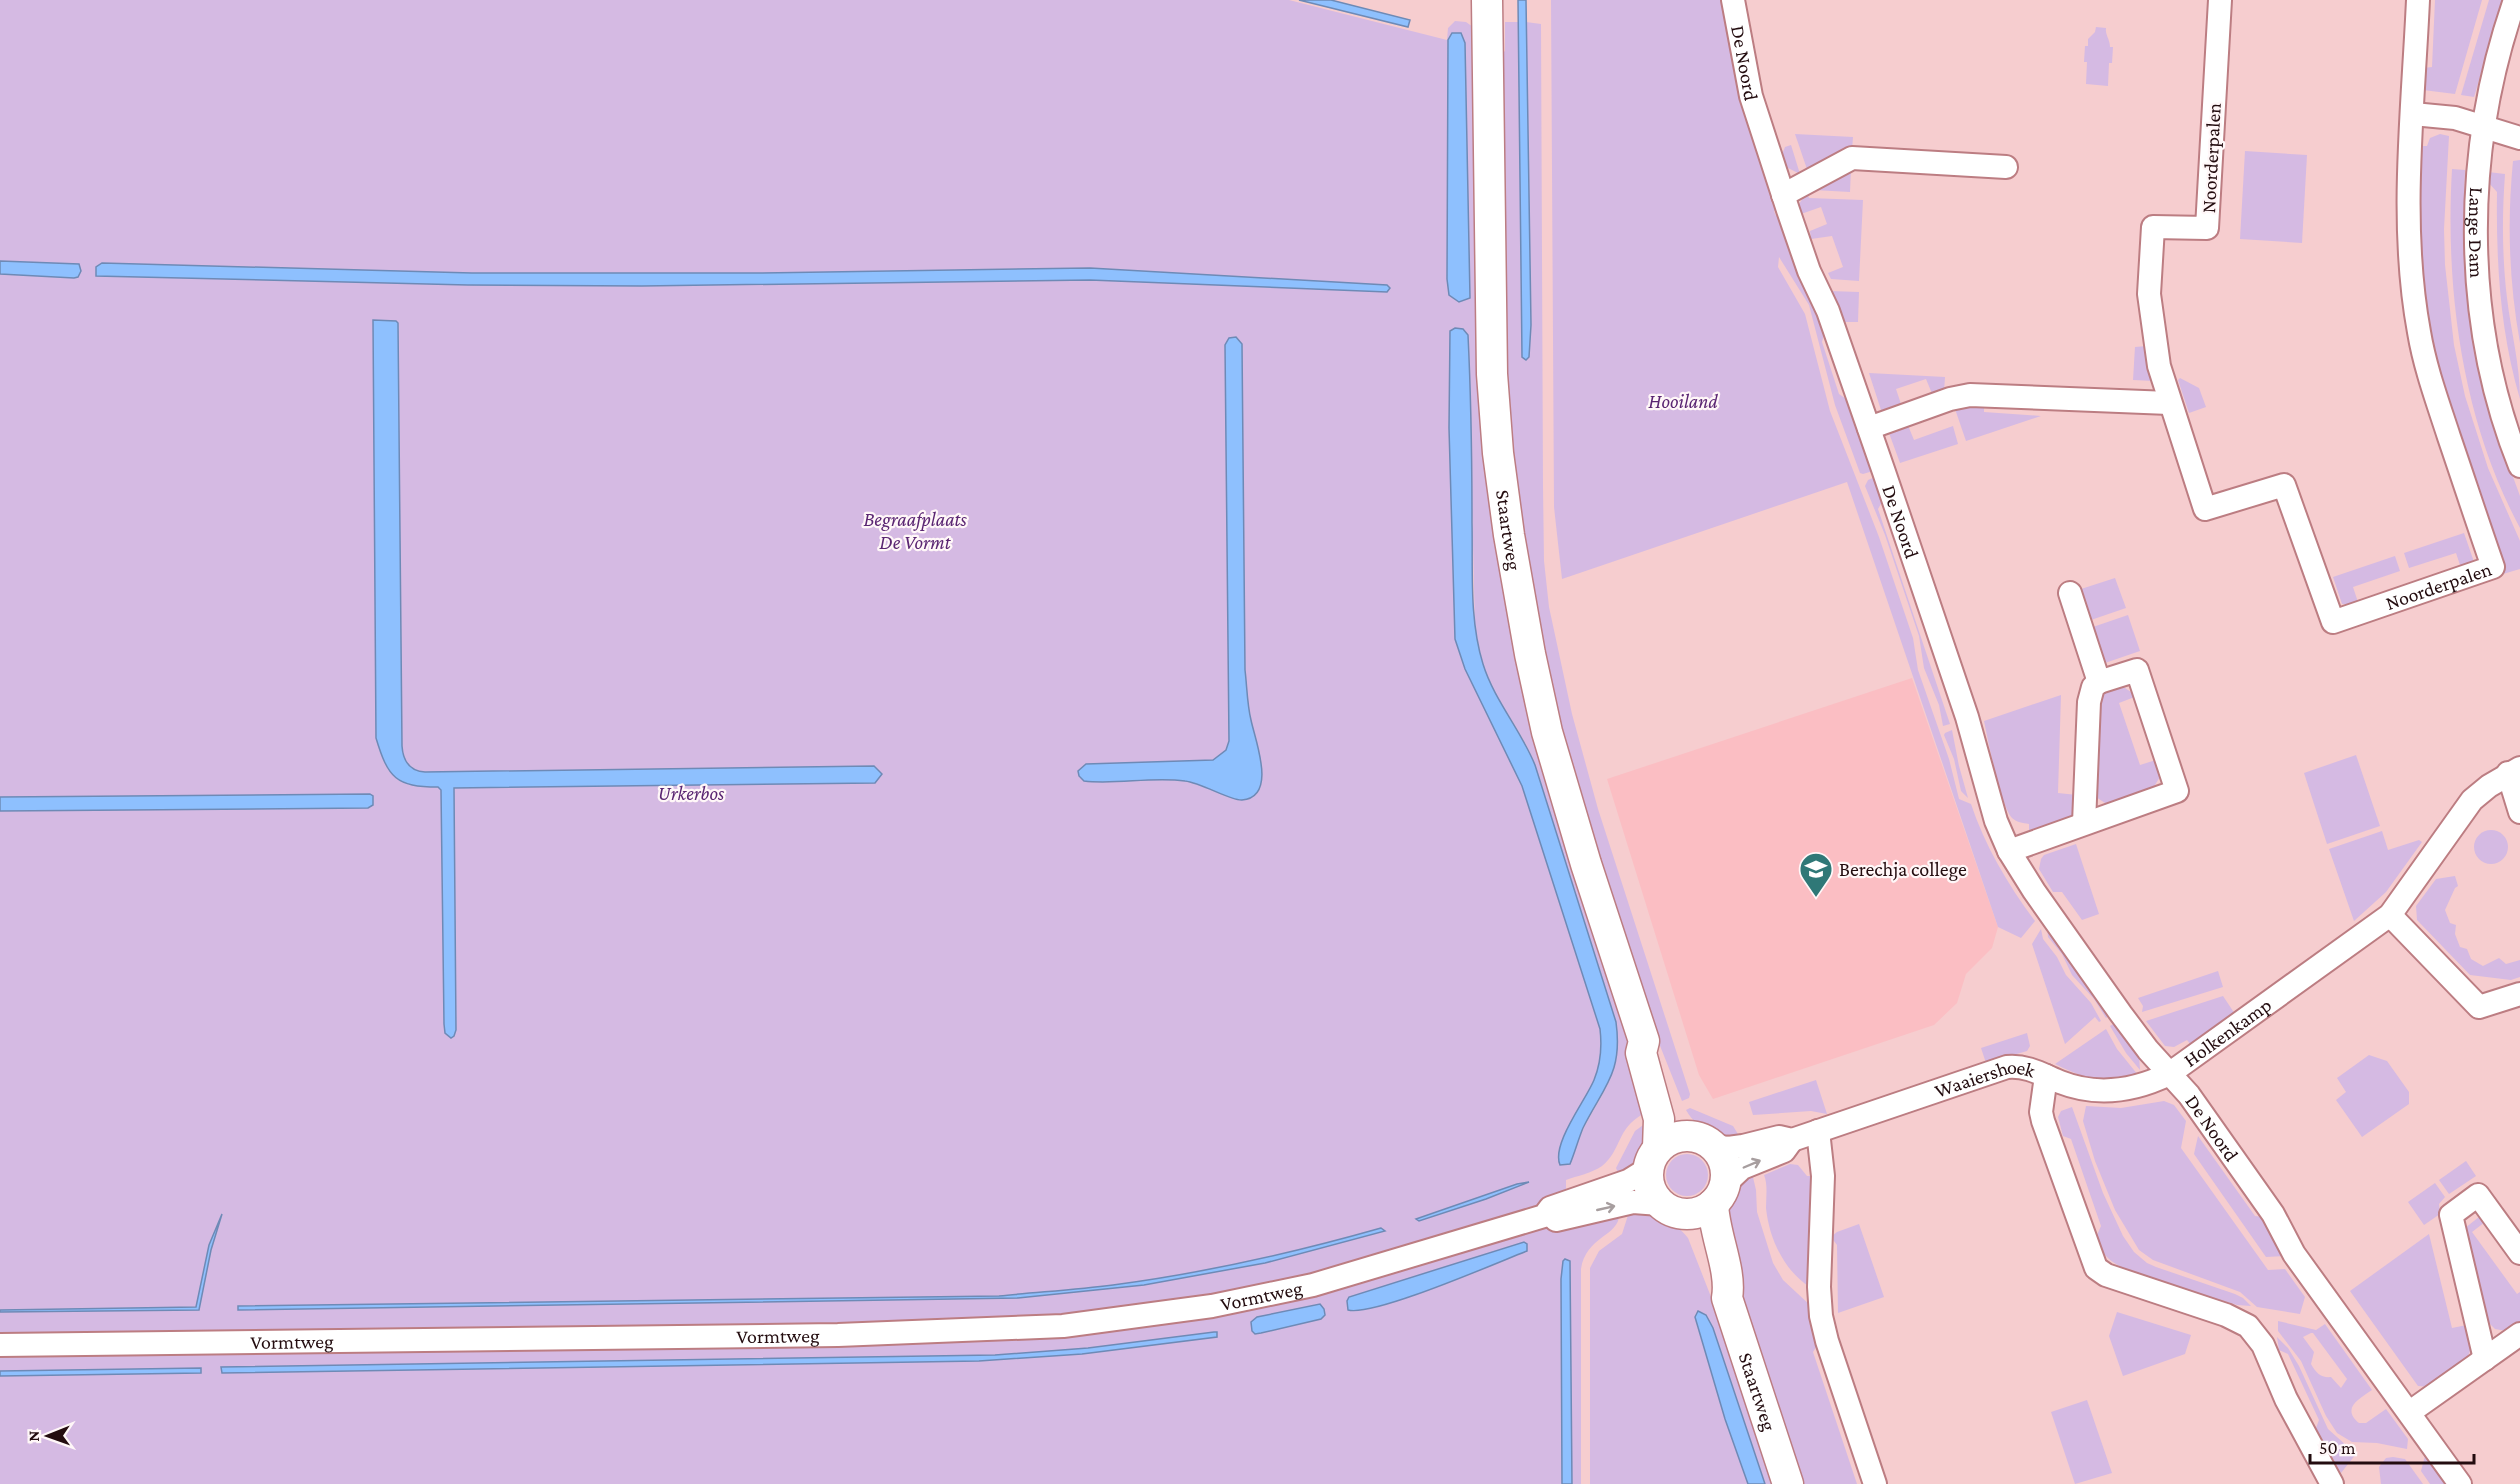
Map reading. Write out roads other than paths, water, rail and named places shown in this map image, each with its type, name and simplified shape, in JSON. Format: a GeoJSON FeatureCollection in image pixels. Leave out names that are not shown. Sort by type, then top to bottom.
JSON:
{"type":"FeatureCollection","features":[{"type":"Feature","properties":{"kind":"main road","name":"Staartweg"},"geometry":{"type":"LineString","coordinates":[[1487,0],[1492,374],[1498,453],[1509,535],[1530,654],[1547,732],[1580,845],[1644,1041],[1653,1049],[1681,1120],[1704,1141]]}},
{"type":"Feature","properties":{"kind":"main road","name":"Staartweg"},"geometry":{"type":"LineString","coordinates":[[1644,1041],[1641,1053],[1660,1126],[1653,1158]]}},
{"type":"Feature","properties":{"kind":"main road"},"geometry":{"type":"LineString","coordinates":[[1676,1138],[1704,1141],[1724,1163],[1719,1194],[1697,1213],[1669,1209],[1650,1187],[1653,1158],[1676,1138]]}},
{"type":"Feature","properties":{"kind":"main road","name":"Staartweg"},"geometry":{"type":"LineString","coordinates":[[1719,1194],[1714,1226],[1729,1285],[1727,1298],[1788,1484]]}},
{"type":"Feature","properties":{"kind":"main road","name":"Staartweg"},"geometry":{"type":"LineString","coordinates":[[1669,1209],[1693,1231],[1716,1291],[1727,1298]]}},
{"type":"Feature","properties":{"kind":"street","name":"De Noord"},"geometry":{"type":"LineString","coordinates":[[1733,0],[1751,96],[1783,195],[1809,271],[1827,310],[1869,428],[1967,717],[1996,821],[2009,851],[2034,891],[2121,1014],[2169,1074],[2189,1095],[2273,1214],[2294,1254],[2460,1484]]}},
{"type":"Feature","properties":{"kind":"street","name":"Noorderpalen"},"geometry":{"type":"LineString","coordinates":[[2220,0],[2207,228],[2153,227],[2149,269],[2151,316],[2159,366],[2169,403],[2205,509],[2284,485],[2333,622],[2493,567],[2436,397],[2419,334],[2409,262],[2408,224],[2418,0]]}},
{"type":"Feature","properties":{"kind":"street","name":"Lange Dam"},"geometry":{"type":"LineString","coordinates":[[2515,0],[2491,78],[2482,126],[2476,257],[2482,323],[2500,408],[2520,466]]}},
{"type":"Feature","properties":{"kind":"street"},"geometry":{"type":"LineString","coordinates":[[2413,114],[2456,118],[2520,138]]}},
{"type":"Feature","properties":{"kind":"street"},"geometry":{"type":"LineString","coordinates":[[1783,195],[1852,158],[2006,167]]}},
{"type":"Feature","properties":{"kind":"street"},"geometry":{"type":"LineString","coordinates":[[1869,428],[1950,399],[1970,395],[2169,403]]}},
{"type":"Feature","properties":{"kind":"street"},"geometry":{"type":"LineString","coordinates":[[2070,593],[2099,682]]}},
{"type":"Feature","properties":{"kind":"street"},"geometry":{"type":"LineString","coordinates":[[2009,851],[2177,791],[2137,670],[2099,682],[2093,687],[2089,702],[2084,823]]}},
{"type":"Feature","properties":{"kind":"street","name":"Holkenkamp"},"geometry":{"type":"LineString","coordinates":[[2046,1076],[2074,1087],[2108,1091],[2135,1088],[2169,1074],[2390,915],[2472,800],[2514,771],[2520,812]]}},
{"type":"Feature","properties":{"kind":"street"},"geometry":{"type":"LineString","coordinates":[[2390,915],[2479,1007],[2520,994]]}},
{"type":"Feature","properties":{"kind":"street","name":"Waaiershoek"},"geometry":{"type":"LineString","coordinates":[[1785,1139],[1818,1131],[2007,1067],[2025,1068],[2046,1076],[2041,1112],[2043,1121],[2096,1268],[2106,1275],[2226,1315],[2248,1326],[2263,1345],[2302,1430],[2332,1484]]}},
{"type":"Feature","properties":{"kind":"street"},"geometry":{"type":"LineString","coordinates":[[1818,1131],[1823,1176],[1819,1287],[1821,1316],[1827,1341],[1875,1484]]}},
{"type":"Feature","properties":{"kind":"street"},"geometry":{"type":"LineString","coordinates":[[1704,1141],[1728,1148],[1785,1139],[1784,1151],[1742,1168],[1719,1194]]}},
{"type":"Feature","properties":{"kind":"street","name":"Vormtweg"},"geometry":{"type":"LineString","coordinates":[[0,1345],[827,1335],[1063,1326],[1212,1306],[1313,1285],[1544,1216],[1550,1208],[1628,1181],[1653,1158]]}},
{"type":"Feature","properties":{"kind":"street"},"geometry":{"type":"LineString","coordinates":[[2486,1359],[2451,1215],[2478,1195],[2520,1253]]}},
{"type":"Feature","properties":{"kind":"street","name":"Vormtweg"},"geometry":{"type":"LineString","coordinates":[[1544,1216],[1553,1221],[1633,1202],[1669,1209]]}},
{"type":"Feature","properties":{"kind":"street"},"geometry":{"type":"LineString","coordinates":[[2410,1412],[2520,1334]]}},
{"type":"Feature","properties":{"kind":"water"},"geometry":{"type":"Polygon","coordinates":[[[1299,0],[1331,0],[1410,20],[1408,27],[1299,0]]]}},
{"type":"Feature","properties":{"kind":"water"},"geometry":{"type":"Polygon","coordinates":[[[1518,0],[1526,0],[1531,325],[1529,357],[1526,360],[1522,357],[1518,0]]]}},
{"type":"Feature","properties":{"kind":"water"},"geometry":{"type":"Polygon","coordinates":[[[1452,33],[1461,33],[1465,43],[1470,298],[1459,302],[1449,295],[1447,279],[1448,40],[1452,33]]]}},
{"type":"Feature","properties":{"kind":"water"},"geometry":{"type":"Polygon","coordinates":[[[0,261],[79,264],[81,271],[78,277],[74,278],[0,274],[0,261]]]}},
{"type":"Feature","properties":{"kind":"water"},"geometry":{"type":"Polygon","coordinates":[[[102,263],[472,273],[758,273],[1090,268],[1387,285],[1390,288],[1387,292],[1090,280],[642,286],[468,285],[96,276],[96,267],[102,263]]]}},
{"type":"Feature","properties":{"kind":"water"},"geometry":{"type":"Polygon","coordinates":[[[373,320],[398,323],[402,746],[405,761],[411,767],[425,772],[874,766],[882,774],[875,783],[454,788],[456,1030],[451,1038],[445,1033],[444,1024],[441,790],[438,787],[412,785],[396,777],[385,763],[376,738],[373,320]]]}},
{"type":"Feature","properties":{"kind":"water"},"geometry":{"type":"Polygon","coordinates":[[[1455,328],[1463,329],[1468,335],[1473,594],[1479,647],[1483,664],[1494,690],[1535,765],[1616,1022],[1617,1054],[1614,1067],[1605,1089],[1583,1128],[1570,1164],[1560,1165],[1560,1146],[1596,1074],[1600,1054],[1600,1029],[1522,786],[1465,669],[1455,639],[1449,428],[1450,331],[1455,328]]]}},
{"type":"Feature","properties":{"kind":"water"},"geometry":{"type":"Polygon","coordinates":[[[1236,337],[1242,344],[1245,670],[1250,714],[1262,766],[1259,789],[1253,797],[1237,800],[1185,781],[1160,779],[1084,781],[1078,771],[1086,764],[1213,760],[1226,750],[1229,741],[1225,345],[1229,338],[1236,337]]]}},
{"type":"Feature","properties":{"kind":"water"},"geometry":{"type":"Polygon","coordinates":[[[370,794],[373,796],[373,805],[368,808],[0,811],[0,797],[370,794]]]}},
{"type":"Feature","properties":{"kind":"water"},"geometry":{"type":"Polygon","coordinates":[[[1529,1182],[1419,1221],[1416,1219],[1517,1184],[1529,1182]]]}},
{"type":"Feature","properties":{"kind":"water"},"geometry":{"type":"Polygon","coordinates":[[[222,1214],[211,1250],[199,1310],[0,1312],[0,1310],[196,1307],[209,1245],[222,1214]]]}},
{"type":"Feature","properties":{"kind":"water"},"geometry":{"type":"Polygon","coordinates":[[[1381,1228],[1385,1231],[1265,1263],[1144,1285],[1018,1298],[238,1310],[238,1306],[999,1296],[1099,1287],[1181,1275],[1282,1254],[1381,1228]]]}},
{"type":"Feature","properties":{"kind":"water"},"geometry":{"type":"Polygon","coordinates":[[[1524,1242],[1527,1244],[1527,1251],[1463,1277],[1407,1298],[1362,1310],[1348,1310],[1349,1297],[1524,1242]]]}},
{"type":"Feature","properties":{"kind":"water"},"geometry":{"type":"Polygon","coordinates":[[[1565,1259],[1570,1261],[1572,1484],[1562,1484],[1561,1279],[1565,1259]]]}},
{"type":"Feature","properties":{"kind":"water"},"geometry":{"type":"Polygon","coordinates":[[[1320,1304],[1325,1315],[1321,1319],[1261,1333],[1255,1334],[1252,1331],[1251,1322],[1257,1317],[1320,1304]]]}},
{"type":"Feature","properties":{"kind":"water"},"geometry":{"type":"Polygon","coordinates":[[[1698,1311],[1706,1315],[1713,1328],[1765,1484],[1748,1484],[1725,1419],[1695,1317],[1698,1311]]]}},
{"type":"Feature","properties":{"kind":"water"},"geometry":{"type":"Polygon","coordinates":[[[1217,1332],[1217,1337],[1082,1354],[979,1361],[222,1373],[221,1367],[995,1355],[1088,1348],[1217,1332]]]}},
{"type":"Feature","properties":{"kind":"water"},"geometry":{"type":"Polygon","coordinates":[[[201,1368],[201,1373],[0,1376],[0,1371],[201,1368]]]}},
{"type":"Feature","properties":{"kind":"place","name":"Berechja college"},"geometry":{"type":"Point","coordinates":[1816,898]}},
{"type":"Feature","properties":{"kind":"park label","name":"Hooiland"},"geometry":{"type":"Point","coordinates":[1683,401]}},
{"type":"Feature","properties":{"kind":"park label","name":"Begraafplaats De Vormt"},"geometry":{"type":"Point","coordinates":[915,530]}},
{"type":"Feature","properties":{"kind":"park label","name":"Urkerbos"},"geometry":{"type":"Point","coordinates":[691,793]}}]}
